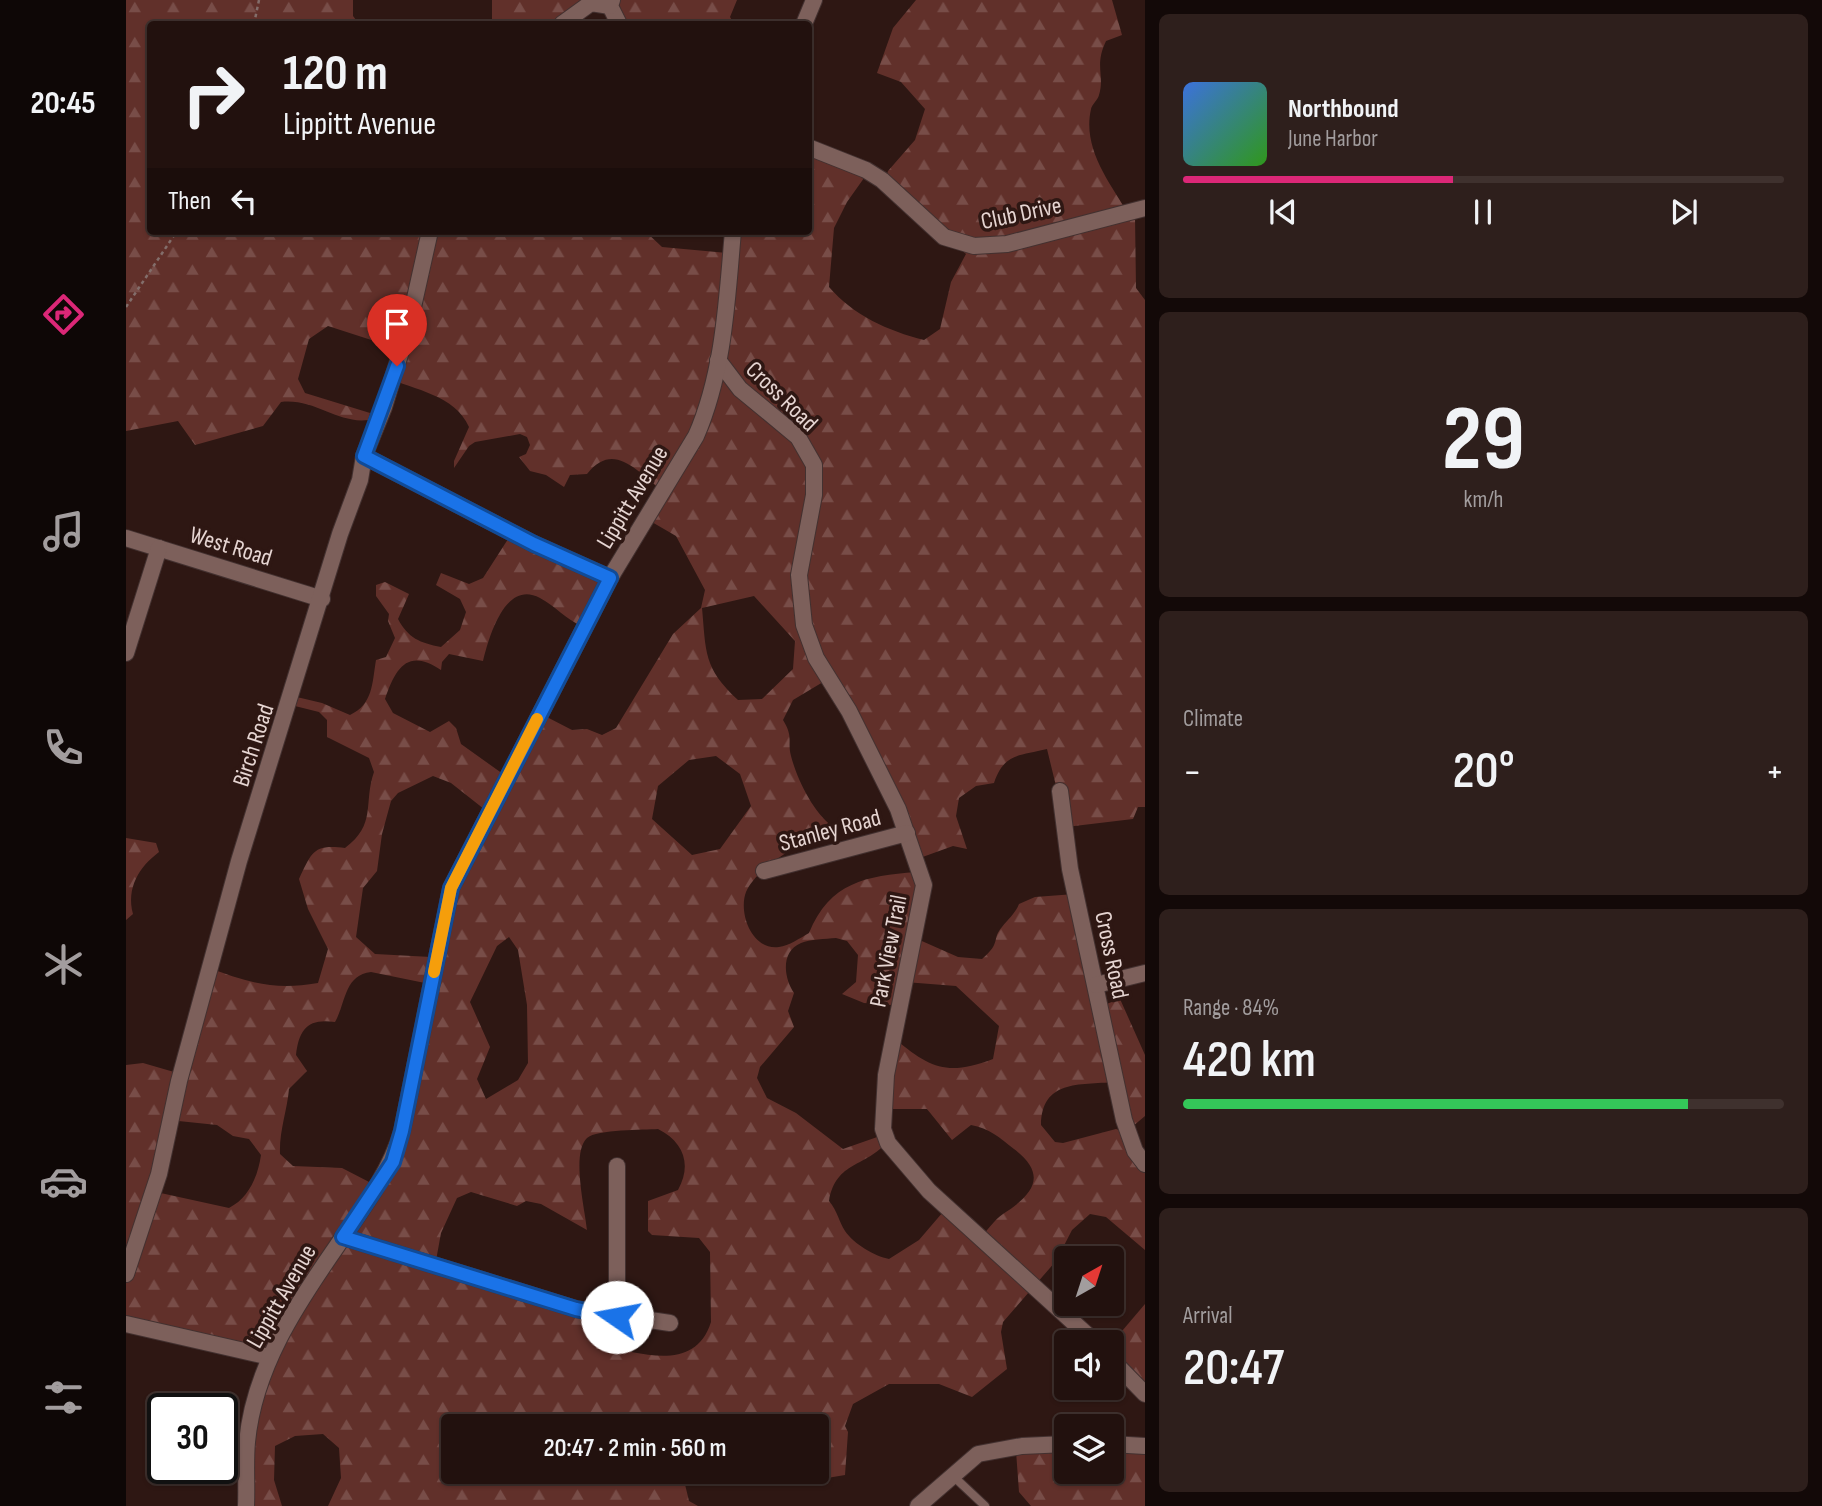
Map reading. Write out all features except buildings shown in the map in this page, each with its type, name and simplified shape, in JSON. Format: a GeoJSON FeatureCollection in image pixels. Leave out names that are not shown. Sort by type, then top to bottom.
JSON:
{"type":"FeatureCollection","features":[{"type":"Feature","properties":{"kind":"street"},"geometry":{"type":"LineString","coordinates":[[805,21],[814,0]]}},
{"type":"Feature","properties":{"kind":"street"},"geometry":{"type":"LineString","coordinates":[[566,21],[591,3],[611,3],[619,21]]}},
{"type":"Feature","properties":{"kind":"street","name":"Club Drive"},"geometry":{"type":"LineString","coordinates":[[812,149],[866,170],[882,180],[944,237],[974,246],[1007,244],[1145,208]]}},
{"type":"Feature","properties":{"kind":"street","name":"Birch Road"},"geometry":{"type":"LineString","coordinates":[[126,1274],[159,1174],[178,1081],[239,861],[340,534],[360,480],[364,456],[384,407],[409,325],[429,235]]}},
{"type":"Feature","properties":{"kind":"street","name":"Lippitt Avenue"},"geometry":{"type":"LineString","coordinates":[[247,1506],[247,1442],[254,1405],[270,1357],[297,1304],[393,1162],[402,1131],[451,888],[610,578],[696,436],[705,414],[718,360],[733,235]]}},
{"type":"Feature","properties":{"kind":"street","name":"Cross Road"},"geometry":{"type":"LineString","coordinates":[[718,360],[740,388],[799,437],[814,466]]}},
{"type":"Feature","properties":{"kind":"street"},"geometry":{"type":"LineString","coordinates":[[364,456],[534,544],[610,578]]}},
{"type":"Feature","properties":{"kind":"street","name":"Park View Trail"},"geometry":{"type":"LineString","coordinates":[[814,466],[814,495],[799,575],[804,625],[816,658],[849,711],[907,833],[924,885],[886,1075],[883,1129],[888,1143],[929,1191],[1082,1330]]}},
{"type":"Feature","properties":{"kind":"street","name":"West Road"},"geometry":{"type":"LineString","coordinates":[[126,538],[322,599]]}},
{"type":"Feature","properties":{"kind":"street"},"geometry":{"type":"LineString","coordinates":[[126,653],[159,548]]}},
{"type":"Feature","properties":{"kind":"street","name":"Cross Road"},"geometry":{"type":"LineString","coordinates":[[1060,791],[1070,869],[1124,1120],[1135,1151],[1145,1164]]}},
{"type":"Feature","properties":{"kind":"street","name":"Stanley Road"},"geometry":{"type":"LineString","coordinates":[[764,871],[907,833]]}},
{"type":"Feature","properties":{"kind":"street"},"geometry":{"type":"LineString","coordinates":[[1096,985],[1145,973]]}},
{"type":"Feature","properties":{"kind":"street"},"geometry":{"type":"LineString","coordinates":[[617,1166],[617,1317]]}},
{"type":"Feature","properties":{"kind":"street"},"geometry":{"type":"LineString","coordinates":[[343,1237],[576,1309],[670,1323]]}},
{"type":"Feature","properties":{"kind":"street"},"geometry":{"type":"LineString","coordinates":[[126,1324],[270,1357]]}},
{"type":"Feature","properties":{"kind":"street"},"geometry":{"type":"LineString","coordinates":[[1124,1372],[1145,1394]]}},
{"type":"Feature","properties":{"kind":"street"},"geometry":{"type":"LineString","coordinates":[[918,1506],[978,1454],[1022,1446],[1054,1445]]}},
{"type":"Feature","properties":{"kind":"street"},"geometry":{"type":"LineString","coordinates":[[1124,1445],[1145,1446]]}},
{"type":"Feature","properties":{"kind":"lane"},"geometry":{"type":"LineString","coordinates":[[951,1475],[985,1506]]}},
{"type":"Feature","properties":{"kind":"path"},"geometry":{"type":"LineString","coordinates":[[255,21],[259,0]]}},
{"type":"Feature","properties":{"kind":"path"},"geometry":{"type":"LineString","coordinates":[[126,307],[174,235]]}},
{"type":"Feature","properties":{"kind":"green space"},"geometry":{"type":"Polygon","coordinates":[[[126,0],[353,0],[353,16],[357,21],[147,21],[147,235],[649,235],[662,247],[727,253],[729,235],[812,235],[812,154],[869,171],[847,202],[834,228],[829,287],[849,306],[872,321],[924,340],[940,329],[951,282],[966,254],[885,180],[888,171],[915,140],[925,109],[901,82],[877,73],[893,28],[916,0],[1112,0],[1122,35],[1106,41],[1102,50],[1101,88],[1091,109],[1089,124],[1094,152],[1106,178],[1129,215],[1135,217],[1136,288],[1145,300],[1145,807],[1138,807],[1133,819],[1066,827],[1047,749],[1028,753],[1008,761],[994,783],[976,786],[959,798],[956,816],[967,849],[953,846],[917,859],[828,679],[793,700],[783,720],[789,735],[791,756],[797,775],[812,804],[832,826],[784,854],[761,873],[746,892],[744,910],[749,929],[755,937],[770,947],[779,947],[809,933],[818,916],[839,892],[881,876],[916,872],[915,938],[958,957],[982,959],[992,949],[999,931],[1019,904],[1035,897],[1075,894],[1101,1006],[1120,999],[1145,1055],[1145,1116],[1126,1132],[1145,1163],[1145,1250],[1106,1217],[1090,1214],[1072,1230],[1064,1246],[1054,1246],[1054,1263],[1003,1322],[1001,1332],[1007,1369],[972,1397],[939,1384],[889,1384],[853,1404],[845,1426],[848,1432],[845,1475],[829,1478],[829,1414],[441,1414],[441,1484],[685,1484],[689,1501],[698,1506],[328,1506],[341,1478],[339,1448],[323,1434],[295,1436],[275,1446],[274,1480],[282,1506],[244,1506],[265,1362],[126,1322],[126,1065],[143,1063],[174,1072],[206,967],[261,984],[287,986],[318,983],[328,949],[308,909],[299,879],[315,852],[326,847],[345,848],[361,831],[374,772],[369,758],[327,737],[327,720],[319,712],[283,703],[284,694],[322,703],[350,715],[358,710],[370,692],[376,660],[386,657],[395,638],[388,621],[389,614],[376,596],[376,585],[385,582],[409,594],[398,619],[415,639],[441,647],[460,630],[466,612],[460,599],[436,585],[441,573],[469,584],[483,578],[510,536],[604,583],[581,626],[540,598],[528,594],[517,596],[508,603],[494,626],[483,661],[449,654],[442,662],[441,670],[430,664],[412,661],[399,670],[385,699],[393,713],[430,732],[449,721],[456,728],[461,744],[503,774],[541,714],[572,730],[587,729],[602,735],[616,728],[673,634],[701,608],[705,590],[676,536],[645,518],[660,489],[633,467],[615,459],[606,460],[597,464],[587,474],[570,475],[564,487],[546,475],[530,471],[519,457],[526,454],[530,445],[527,437],[520,434],[475,442],[469,446],[454,468],[454,461],[469,427],[463,416],[433,395],[385,377],[393,347],[328,326],[309,339],[298,379],[305,393],[370,413],[368,420],[346,418],[304,404],[281,402],[263,426],[195,445],[178,421],[126,431],[126,0]],[[754,596],[702,608],[708,658],[718,678],[738,700],[762,699],[793,669],[795,641],[754,596]],[[716,756],[689,760],[658,786],[652,819],[692,855],[720,849],[751,806],[740,774],[716,756]],[[433,776],[398,793],[391,801],[382,834],[377,871],[363,888],[356,937],[375,954],[431,957],[484,809],[451,783],[433,776]],[[509,937],[497,946],[470,1002],[490,1047],[477,1079],[486,1099],[518,1080],[528,1063],[527,1005],[518,950],[509,937]],[[836,938],[813,940],[801,943],[790,953],[786,973],[794,993],[788,1011],[794,1027],[760,1067],[757,1078],[767,1098],[796,1113],[843,1149],[883,1135],[887,1141],[879,1150],[838,1178],[829,1201],[845,1231],[865,1249],[889,1259],[919,1240],[943,1212],[980,1238],[997,1219],[1029,1192],[1034,1176],[1025,1158],[983,1128],[971,1125],[952,1140],[927,1109],[886,1109],[895,1039],[930,1063],[941,1067],[964,1067],[993,1059],[999,1026],[956,986],[905,982],[892,1005],[864,1003],[842,994],[856,982],[858,955],[847,941],[836,938]],[[371,972],[362,974],[351,984],[335,1022],[312,1024],[306,1027],[300,1038],[296,1055],[307,1071],[289,1089],[280,1154],[293,1166],[342,1168],[373,1184],[388,1165],[425,983],[371,972]],[[1115,1082],[1064,1088],[1055,1092],[1043,1110],[1041,1125],[1055,1142],[1063,1143],[1116,1129],[1125,1132],[1115,1082]],[[169,1120],[156,1192],[229,1208],[242,1198],[251,1186],[261,1155],[249,1139],[233,1136],[217,1125],[169,1120]],[[658,1129],[610,1131],[587,1138],[582,1145],[579,1168],[587,1230],[541,1204],[526,1201],[517,1206],[471,1192],[457,1198],[441,1233],[435,1266],[576,1315],[595,1328],[603,1346],[665,1356],[680,1354],[693,1348],[703,1338],[711,1322],[710,1252],[699,1238],[652,1235],[648,1231],[648,1201],[678,1190],[684,1172],[683,1155],[667,1134],[658,1129]]]}},
{"type":"Feature","properties":{"kind":"green space"},"geometry":{"type":"Polygon","coordinates":[[[492,0],[595,0],[567,21],[492,21],[492,0]]]}},
{"type":"Feature","properties":{"kind":"green space"},"geometry":{"type":"Polygon","coordinates":[[[611,0],[737,0],[730,17],[732,21],[616,21],[611,0]]]}},
{"type":"Feature","properties":{"kind":"green space"},"geometry":{"type":"Polygon","coordinates":[[[126,838],[156,843],[159,852],[140,871],[136,879],[131,895],[133,914],[126,920],[126,838]]]}},
{"type":"Feature","properties":{"kind":"green space"},"geometry":{"type":"Polygon","coordinates":[[[1145,1304],[1145,1381],[1135,1387],[1124,1377],[1123,1330],[1145,1304]]]}},
{"type":"Feature","properties":{"kind":"green space"},"geometry":{"type":"Polygon","coordinates":[[[1124,1444],[1145,1444],[1145,1506],[1031,1506],[1019,1492],[1016,1451],[1054,1446],[1054,1484],[1124,1484],[1124,1444]]]}},
{"type":"Feature","properties":{"kind":"slow traffic"},"geometry":{"type":"LineString","coordinates":[[434,972],[451,888],[537,719]]}},
{"type":"Feature","properties":{"kind":"route"},"geometry":{"type":"LineString","coordinates":[[397,366],[364,456],[534,544],[610,578],[451,888],[402,1131],[393,1162],[343,1237],[576,1309],[617,1317]]}}]}
